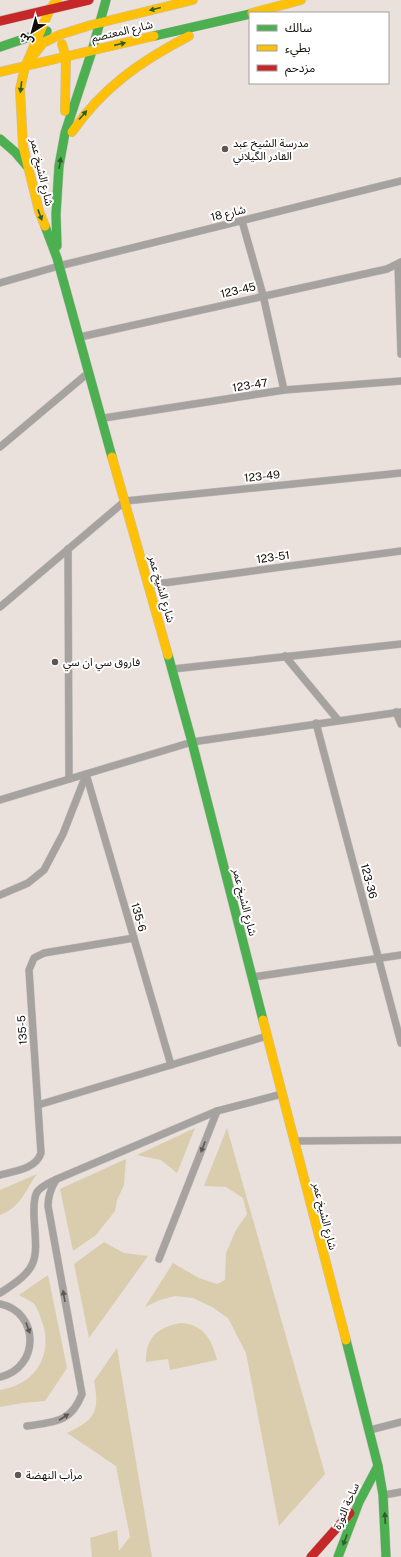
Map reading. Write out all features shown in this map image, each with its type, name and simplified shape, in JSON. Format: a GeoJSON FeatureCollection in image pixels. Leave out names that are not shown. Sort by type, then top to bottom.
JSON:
{"type":"FeatureCollection","features":[{"type":"Feature","properties":{"kind":"street","name":"شارع الشيخ عمر"},"geometry":{"type":"LineString","coordinates":[[57,0],[50,9],[24,66],[20,89],[23,146],[39,211],[58,262],[149,585],[192,742],[268,1036],[378,1466],[384,1495],[386,1557]]}},
{"type":"Feature","properties":{"kind":"street"},"geometry":{"type":"LineString","coordinates":[[0,20],[89,0]]}},
{"type":"Feature","properties":{"kind":"street"},"geometry":{"type":"LineString","coordinates":[[94,10],[103,0]]}},
{"type":"Feature","properties":{"kind":"street","name":"شارع الشيخ عمر"},"geometry":{"type":"LineString","coordinates":[[58,262],[56,214],[59,166],[62,147],[65,133],[92,51],[106,0]]}},
{"type":"Feature","properties":{"kind":"street"},"geometry":{"type":"LineString","coordinates":[[24,66],[57,28],[100,23],[193,0]]}},
{"type":"Feature","properties":{"kind":"street","name":"شارع المعتصم"},"geometry":{"type":"LineString","coordinates":[[255,12],[301,0]]}},
{"type":"Feature","properties":{"kind":"street"},"geometry":{"type":"LineString","coordinates":[[50,9],[66,57],[65,133]]}},
{"type":"Feature","properties":{"kind":"street","name":"شارع المعتصم"},"geometry":{"type":"LineString","coordinates":[[0,72],[249,14]]}},
{"type":"Feature","properties":{"kind":"street"},"geometry":{"type":"LineString","coordinates":[[0,47],[57,28],[75,20]]}},
{"type":"Feature","properties":{"kind":"street"},"geometry":{"type":"LineString","coordinates":[[62,147],[79,120],[100,95],[133,67],[157,52],[220,21]]}},
{"type":"Feature","properties":{"kind":"street"},"geometry":{"type":"LineString","coordinates":[[0,139],[15,152],[28,167]]}},
{"type":"Feature","properties":{"kind":"street","name":"ساحة الثورة"},"geometry":{"type":"LineString","coordinates":[[338,1557],[359,1502],[378,1466]]}},
{"type":"Feature","properties":{"kind":"street"},"geometry":{"type":"LineString","coordinates":[[311,1557],[359,1502]]}},
{"type":"Feature","properties":{"kind":"lane","name":"شارع 18"},"geometry":{"type":"LineString","coordinates":[[0,283],[58,262],[242,221],[401,181]]}},
{"type":"Feature","properties":{"kind":"lane"},"geometry":{"type":"LineString","coordinates":[[242,221],[263,295],[284,390]]}},
{"type":"Feature","properties":{"kind":"lane"},"geometry":{"type":"LineString","coordinates":[[400,263],[401,354]]}},
{"type":"Feature","properties":{"kind":"lane","name":"123-45"},"geometry":{"type":"LineString","coordinates":[[79,337],[263,295],[387,269],[400,263]]}},
{"type":"Feature","properties":{"kind":"lane"},"geometry":{"type":"LineString","coordinates":[[0,448],[90,372]]}},
{"type":"Feature","properties":{"kind":"lane","name":"123-47"},"geometry":{"type":"LineString","coordinates":[[102,419],[284,390],[401,381]]}},
{"type":"Feature","properties":{"kind":"lane","name":"123-49"},"geometry":{"type":"LineString","coordinates":[[125,501],[401,473]]}},
{"type":"Feature","properties":{"kind":"lane"},"geometry":{"type":"LineString","coordinates":[[0,607],[125,501]]}},
{"type":"Feature","properties":{"kind":"lane"},"geometry":{"type":"LineString","coordinates":[[68,549],[69,779]]}},
{"type":"Feature","properties":{"kind":"lane","name":"123-51"},"geometry":{"type":"LineString","coordinates":[[149,585],[401,551]]}},
{"type":"Feature","properties":{"kind":"lane"},"geometry":{"type":"LineString","coordinates":[[172,669],[401,644]]}},
{"type":"Feature","properties":{"kind":"lane"},"geometry":{"type":"LineString","coordinates":[[285,656],[338,720]]}},
{"type":"Feature","properties":{"kind":"lane"},"geometry":{"type":"LineString","coordinates":[[0,800],[192,742],[398,712],[401,724]]}},
{"type":"Feature","properties":{"kind":"lane","name":"123-36"},"geometry":{"type":"LineString","coordinates":[[316,724],[401,1043]]}},
{"type":"Feature","properties":{"kind":"lane"},"geometry":{"type":"LineString","coordinates":[[0,895],[28,883],[44,870],[63,834],[86,774]]}},
{"type":"Feature","properties":{"kind":"lane","name":"135-6"},"geometry":{"type":"LineString","coordinates":[[86,774],[171,1065]]}},
{"type":"Feature","properties":{"kind":"lane","name":"135-5"},"geometry":{"type":"LineString","coordinates":[[0,1175],[34,1165],[39,1159],[41,1153],[29,970],[34,958],[44,953],[134,938]]}},
{"type":"Feature","properties":{"kind":"lane"},"geometry":{"type":"LineString","coordinates":[[252,978],[401,956]]}},
{"type":"Feature","properties":{"kind":"lane"},"geometry":{"type":"LineString","coordinates":[[38,1105],[268,1036]]}},
{"type":"Feature","properties":{"kind":"lane"},"geometry":{"type":"LineString","coordinates":[[0,1293],[25,1276],[33,1264],[36,1250],[33,1206],[37,1193],[42,1188],[57,1179],[217,1111],[282,1094]]}},
{"type":"Feature","properties":{"kind":"lane"},"geometry":{"type":"LineString","coordinates":[[159,1259],[217,1111]]}},
{"type":"Feature","properties":{"kind":"lane"},"geometry":{"type":"LineString","coordinates":[[294,1141],[401,1140]]}},
{"type":"Feature","properties":{"kind":"lane"},"geometry":{"type":"LineString","coordinates":[[27,1426],[59,1421],[66,1417],[78,1404],[82,1394],[48,1206],[48,1199],[57,1179]]}},
{"type":"Feature","properties":{"kind":"lane"},"geometry":{"type":"LineString","coordinates":[[0,1304],[12,1308],[23,1319],[28,1326],[30,1339],[28,1353],[22,1365],[10,1374],[0,1377]]}},
{"type":"Feature","properties":{"kind":"lane"},"geometry":{"type":"LineString","coordinates":[[368,1431],[401,1422]]}},
{"type":"Feature","properties":{"kind":"lane"},"geometry":{"type":"LineString","coordinates":[[384,1495],[401,1492]]}},
{"type":"Feature","properties":{"kind":"shaded area"},"geometry":{"type":"Polygon","coordinates":[[[195,1128],[177,1173],[161,1160],[137,1155],[195,1128]]]}},
{"type":"Feature","properties":{"kind":"shaded area"},"geometry":{"type":"Polygon","coordinates":[[[227,1128],[325,1474],[279,1526],[246,1353],[228,1318],[212,1307],[193,1298],[175,1296],[160,1300],[145,1307],[173,1263],[199,1278],[217,1284],[225,1280],[226,1253],[236,1230],[247,1214],[243,1198],[226,1187],[204,1186],[227,1128]]]}},
{"type":"Feature","properties":{"kind":"shaded area"},"geometry":{"type":"Polygon","coordinates":[[[126,1159],[124,1185],[117,1200],[115,1211],[96,1235],[73,1251],[60,1189],[126,1159]]]}},
{"type":"Feature","properties":{"kind":"shaded area"},"geometry":{"type":"Polygon","coordinates":[[[37,1174],[13,1208],[0,1215],[0,1190],[37,1174]]]}},
{"type":"Feature","properties":{"kind":"shaded area"},"geometry":{"type":"Polygon","coordinates":[[[104,1242],[124,1253],[148,1256],[89,1338],[74,1264],[104,1242]]]}},
{"type":"Feature","properties":{"kind":"shaded area"},"geometry":{"type":"Polygon","coordinates":[[[48,1275],[67,1368],[45,1401],[0,1407],[0,1390],[21,1383],[30,1377],[37,1370],[42,1361],[45,1351],[45,1340],[44,1328],[41,1319],[35,1305],[19,1295],[48,1275]]]}},
{"type":"Feature","properties":{"kind":"shaded area"},"geometry":{"type":"Polygon","coordinates":[[[180,1323],[195,1326],[206,1334],[217,1360],[170,1370],[168,1359],[146,1362],[148,1346],[154,1335],[165,1328],[180,1323]]]}},
{"type":"Feature","properties":{"kind":"shaded area"},"geometry":{"type":"Polygon","coordinates":[[[117,1348],[152,1557],[92,1557],[90,1538],[117,1530],[119,1551],[130,1537],[116,1466],[67,1433],[84,1424],[93,1414],[96,1400],[94,1381],[117,1348]]]}},
{"type":"Feature","properties":{"kind":"traffic: fast"},"geometry":{"type":"LineString","coordinates":[[57,246],[56,214],[59,166],[65,133],[92,51],[106,0]]}},
{"type":"Feature","properties":{"kind":"traffic: fast"},"geometry":{"type":"LineString","coordinates":[[154,36],[249,14]]}},
{"type":"Feature","properties":{"kind":"traffic: fast"},"geometry":{"type":"LineString","coordinates":[[0,47],[47,31]]}},
{"type":"Feature","properties":{"kind":"traffic: fast"},"geometry":{"type":"LineString","coordinates":[[0,139],[15,152],[27,166]]}},
{"type":"Feature","properties":{"kind":"traffic: fast"},"geometry":{"type":"LineString","coordinates":[[45,226],[57,258],[112,457]]}},
{"type":"Feature","properties":{"kind":"traffic: fast"},"geometry":{"type":"LineString","coordinates":[[168,655],[192,742],[263,1020]]}},
{"type":"Feature","properties":{"kind":"traffic: fast"},"geometry":{"type":"LineString","coordinates":[[346,1340],[378,1466],[383,1495],[386,1557]]}},
{"type":"Feature","properties":{"kind":"traffic: fast"},"geometry":{"type":"LineString","coordinates":[[338,1557],[359,1502],[378,1466]]}},
{"type":"Feature","properties":{"kind":"traffic: slow"},"geometry":{"type":"LineString","coordinates":[[45,226],[39,211],[23,146],[20,89],[25,67],[50,9],[57,0]]}},
{"type":"Feature","properties":{"kind":"traffic: slow"},"geometry":{"type":"LineString","coordinates":[[33,56],[43,43],[59,35],[91,25],[193,0]]}},
{"type":"Feature","properties":{"kind":"traffic: slow"},"geometry":{"type":"LineString","coordinates":[[256,12],[301,0]]}},
{"type":"Feature","properties":{"kind":"traffic: slow"},"geometry":{"type":"LineString","coordinates":[[0,72],[154,36]]}},
{"type":"Feature","properties":{"kind":"traffic: slow"},"geometry":{"type":"LineString","coordinates":[[72,132],[84,116],[110,88],[124,76],[171,45],[189,36]]}},
{"type":"Feature","properties":{"kind":"traffic: slow"},"geometry":{"type":"LineString","coordinates":[[62,44],[66,57],[65,111]]}},
{"type":"Feature","properties":{"kind":"traffic: slow"},"geometry":{"type":"LineString","coordinates":[[112,457],[168,655]]}},
{"type":"Feature","properties":{"kind":"traffic: slow"},"geometry":{"type":"LineString","coordinates":[[263,1020],[346,1340]]}},
{"type":"Feature","properties":{"kind":"traffic: jam"},"geometry":{"type":"LineString","coordinates":[[0,21],[89,0]]}},
{"type":"Feature","properties":{"kind":"traffic: jam"},"geometry":{"type":"LineString","coordinates":[[311,1557],[350,1513]]}},
{"type":"Feature","properties":{"kind":"place","name":"مدرسة الشيخ عبد القادر الگيلاني"},"geometry":{"type":"Point","coordinates":[225,149]}},
{"type":"Feature","properties":{"kind":"place","name":"فاروق سي ان سي"},"geometry":{"type":"Point","coordinates":[55,662]}},
{"type":"Feature","properties":{"kind":"place","name":"مرأب النهضة"},"geometry":{"type":"Point","coordinates":[18,1475]}}]}
